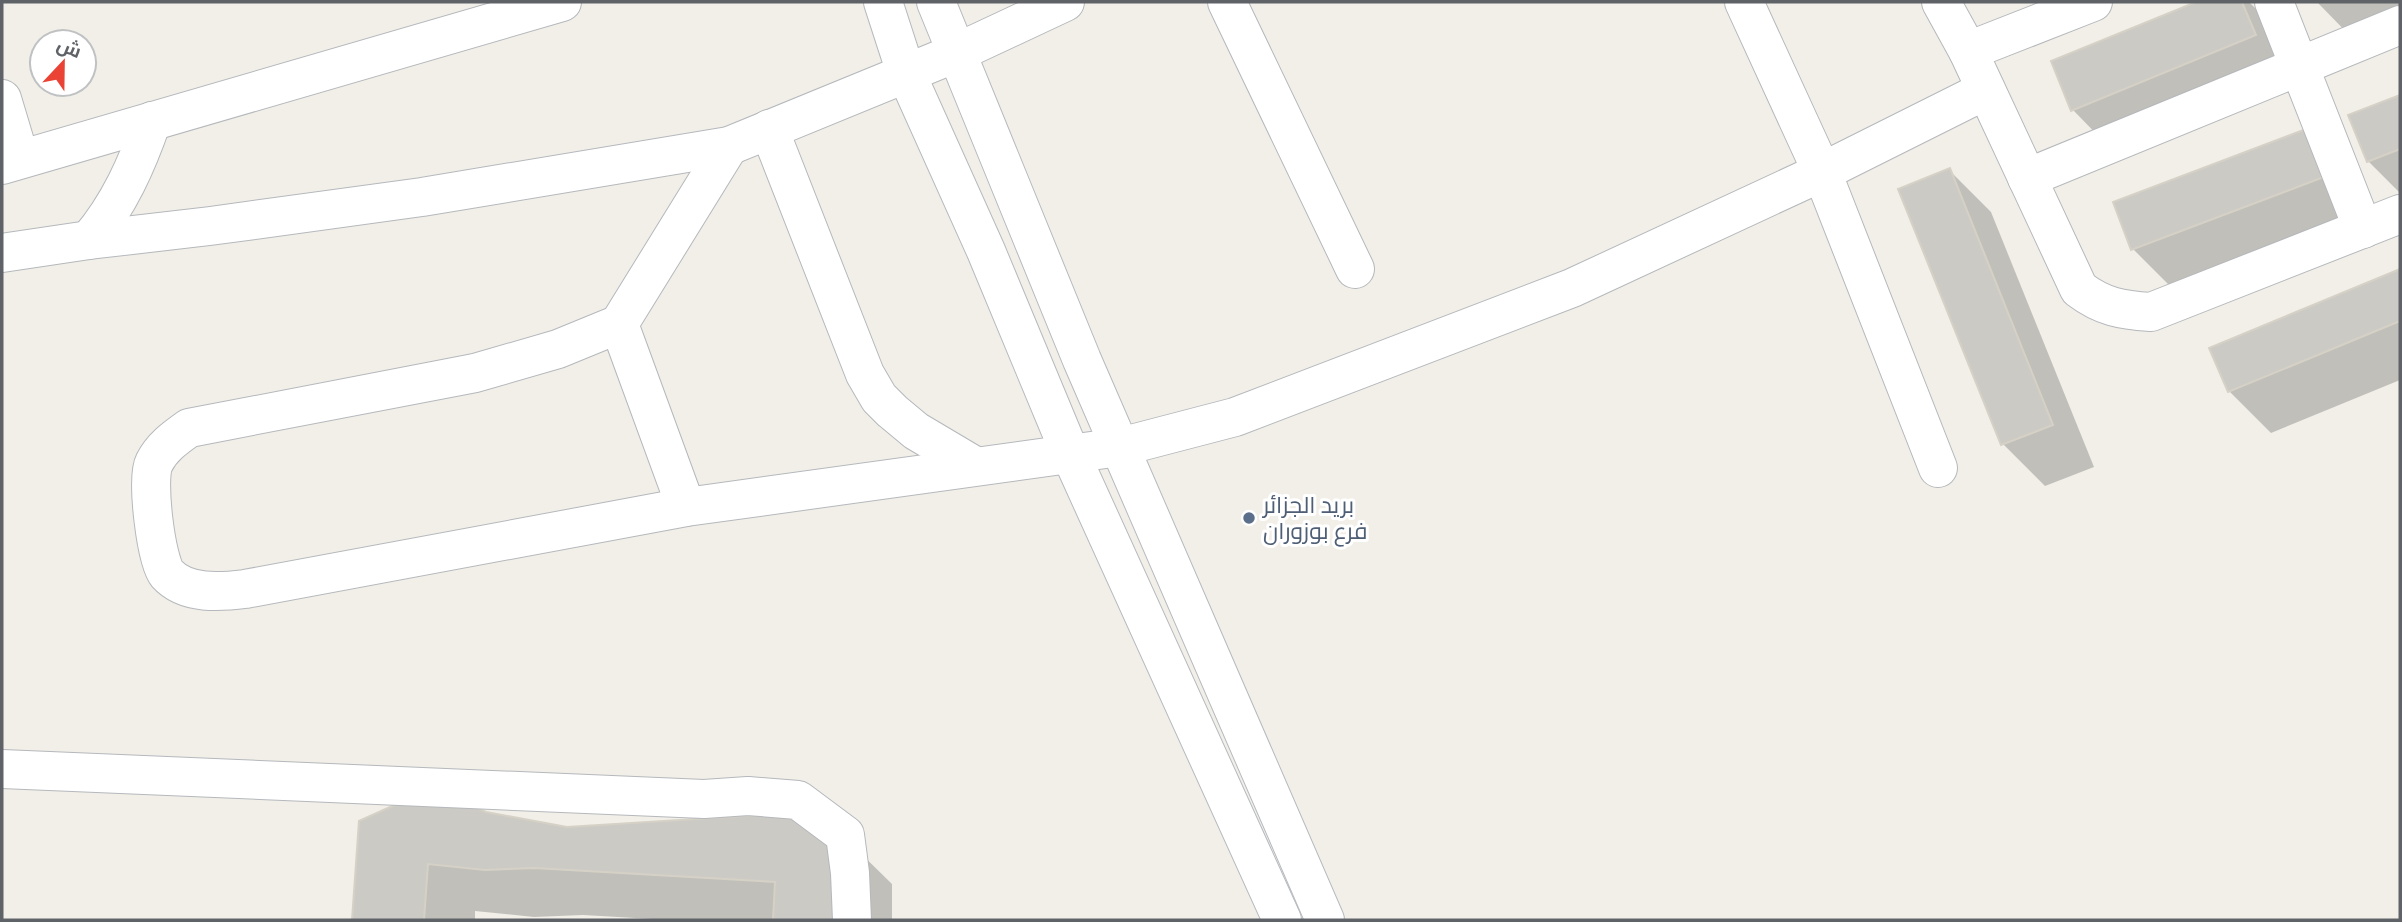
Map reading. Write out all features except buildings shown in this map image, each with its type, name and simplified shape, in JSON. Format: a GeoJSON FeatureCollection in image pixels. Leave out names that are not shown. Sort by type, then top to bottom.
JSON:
{"type":"FeatureCollection","features":[{"type":"Feature","properties":{"kind":"street"},"geometry":{"type":"LineString","coordinates":[[2,99],[11,162],[562,2]]}},
{"type":"Feature","properties":{"kind":"street"},"geometry":{"type":"LineString","coordinates":[[883,2],[906,73],[986,251],[1070,453],[1282,920]]}},
{"type":"Feature","properties":{"kind":"street"},"geometry":{"type":"LineString","coordinates":[[936,2],[1082,360],[1325,920]]}},
{"type":"Feature","properties":{"kind":"street"},"geometry":{"type":"LineString","coordinates":[[2,253],[422,197],[729,146],[956,53],[1065,2]]}},
{"type":"Feature","properties":{"kind":"street"},"geometry":{"type":"LineString","coordinates":[[1227,2],[1355,269]]}},
{"type":"Feature","properties":{"kind":"street"},"geometry":{"type":"LineString","coordinates":[[1744,2],[1822,172],[1938,468]]}},
{"type":"Feature","properties":{"kind":"street"},"geometry":{"type":"LineString","coordinates":[[1941,2],[1968,51],[2079,289],[2095,301],[2120,310],[2151,312],[2400,214]]}},
{"type":"Feature","properties":{"kind":"street"},"geometry":{"type":"LineString","coordinates":[[1968,51],[2093,2]]}},
{"type":"Feature","properties":{"kind":"street"},"geometry":{"type":"LineString","coordinates":[[2274,2],[2362,229]]}},
{"type":"Feature","properties":{"kind":"street"},"geometry":{"type":"LineString","coordinates":[[2027,178],[2400,25]]}},
{"type":"Feature","properties":{"kind":"street"},"geometry":{"type":"LineString","coordinates":[[729,146],[619,324],[558,349],[475,373],[189,428],[167,443],[152,465],[151,486],[158,554],[166,573],[184,586],[220,592],[686,507],[1120,447],[1235,417],[1573,288],[1822,172],[1986,90]]}},
{"type":"Feature","properties":{"kind":"street"},"geometry":{"type":"LineString","coordinates":[[89,240],[108,217],[121,194],[152,121]]}},
{"type":"Feature","properties":{"kind":"street"},"geometry":{"type":"LineString","coordinates":[[769,129],[865,374],[878,398],[916,431],[975,466]]}},
{"type":"Feature","properties":{"kind":"street"},"geometry":{"type":"LineString","coordinates":[[619,324],[686,507]]}},
{"type":"Feature","properties":{"kind":"street"},"geometry":{"type":"LineString","coordinates":[[1040,380],[1082,360]]}},
{"type":"Feature","properties":{"kind":"street"},"geometry":{"type":"LineString","coordinates":[[2,769],[690,799],[748,796],[798,800],[845,835],[852,920]]}},
{"type":"Feature","properties":{"kind":"place","name":"بريد الجزائر فرع بوزوران"},"geometry":{"type":"Point","coordinates":[1249,518]}}]}
